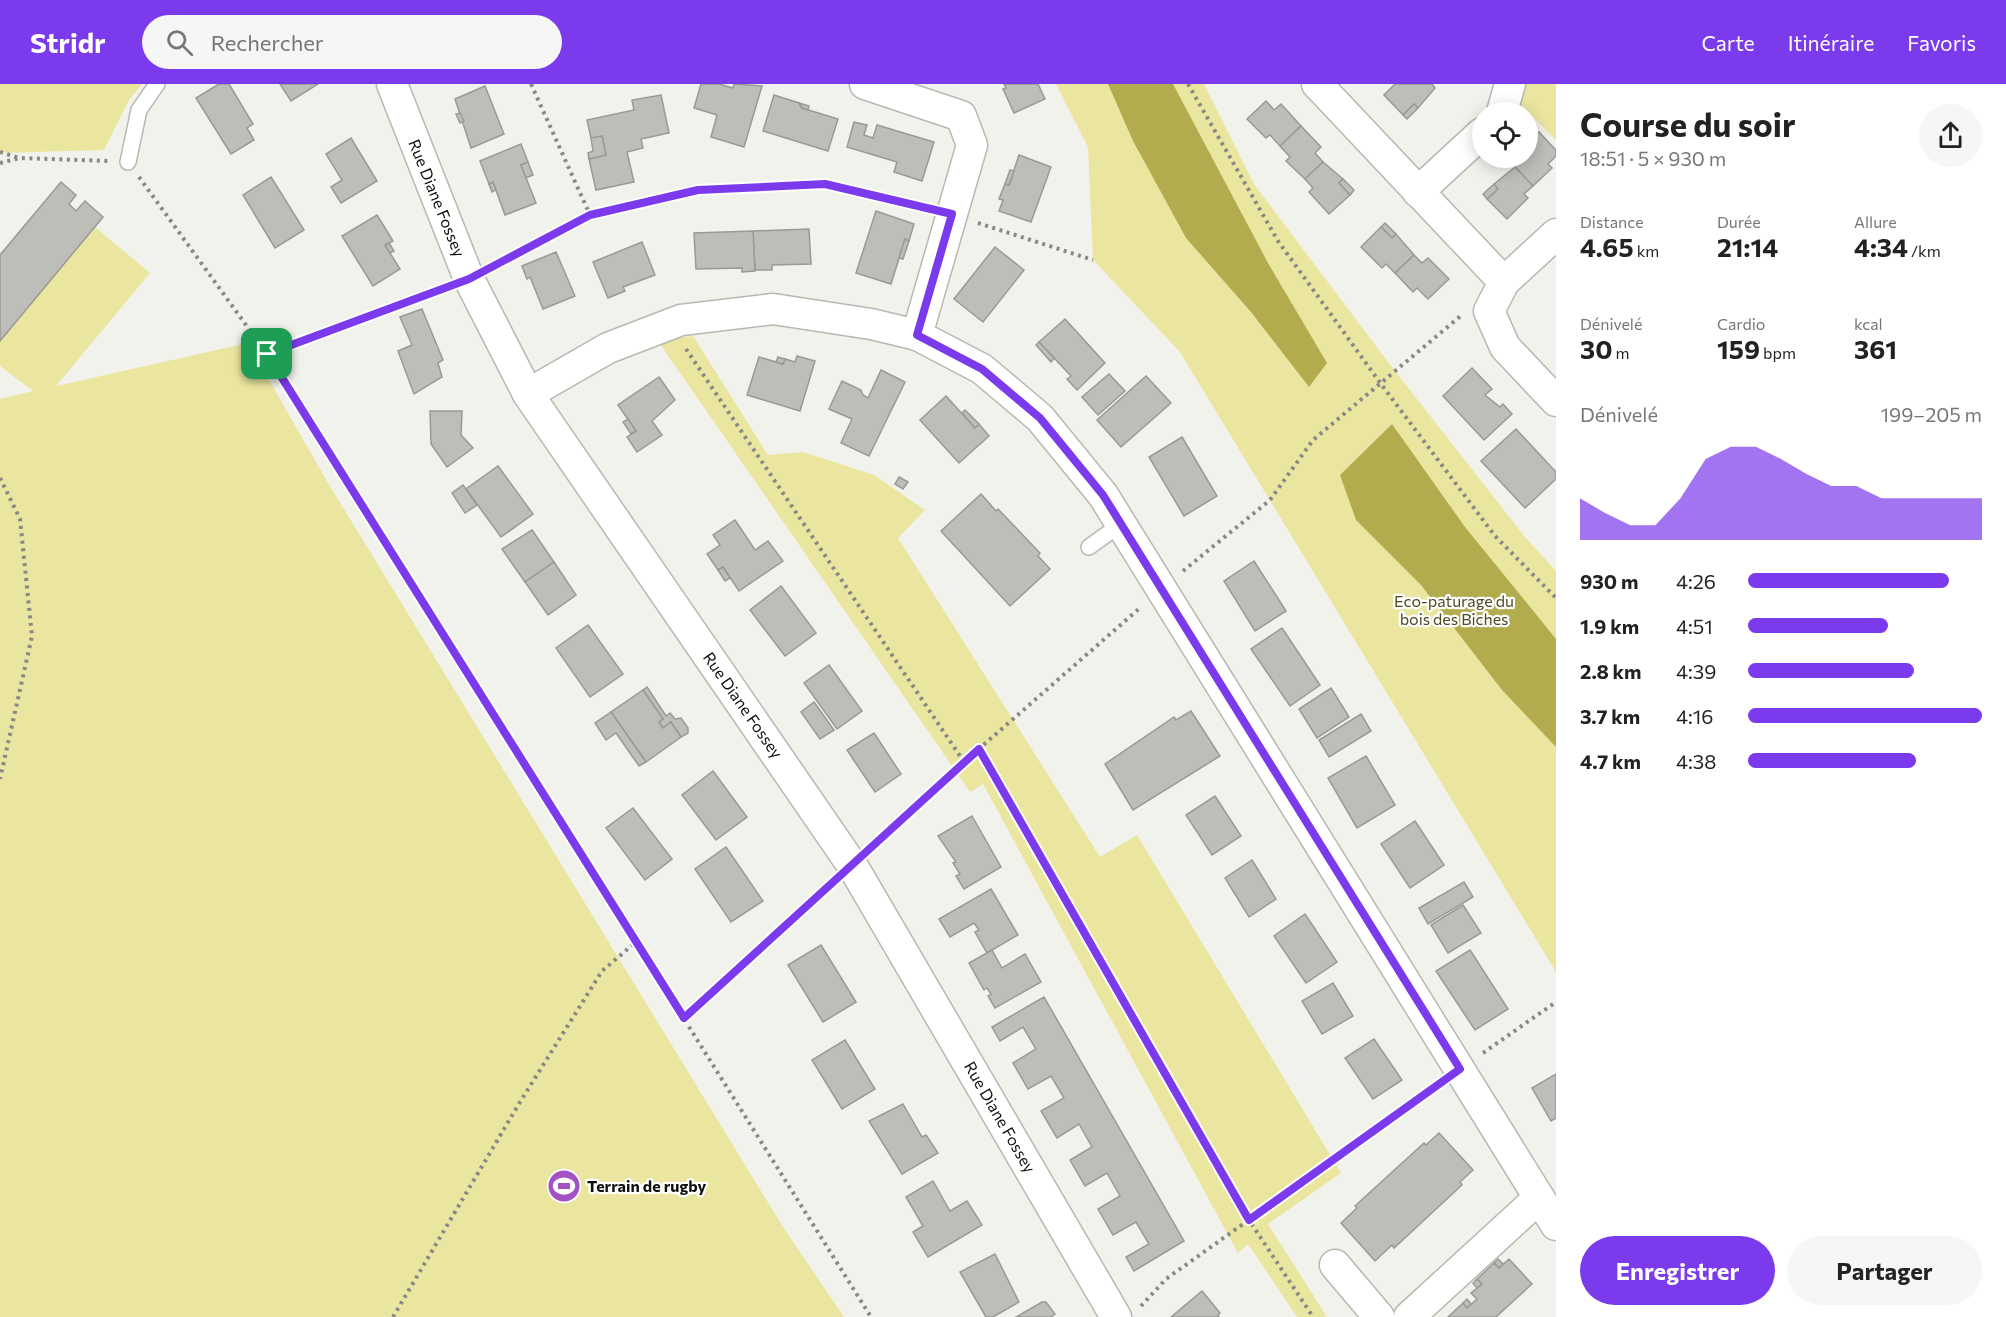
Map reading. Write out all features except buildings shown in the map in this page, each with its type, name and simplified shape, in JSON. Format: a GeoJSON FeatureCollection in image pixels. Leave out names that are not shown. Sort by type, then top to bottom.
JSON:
{"type":"FeatureCollection","features":[{"type":"Feature","properties":{"kind":"street"},"geometry":{"type":"LineString","coordinates":[[865,84],[961,116],[972,145],[917,335]]}},
{"type":"Feature","properties":{"kind":"street"},"geometry":{"type":"LineString","coordinates":[[1317,84],[1504,282]]}},
{"type":"Feature","properties":{"kind":"street"},"geometry":{"type":"LineString","coordinates":[[1505,102],[1510,84]]}},
{"type":"Feature","properties":{"kind":"street","name":"Rue Diane Fossey"},"geometry":{"type":"LineString","coordinates":[[400,87],[469,279],[528,394],[852,865],[1127,1313]]}},
{"type":"Feature","properties":{"kind":"street"},"geometry":{"type":"LineString","coordinates":[[1418,192],[1472,142]]}},
{"type":"Feature","properties":{"kind":"street"},"geometry":{"type":"LineString","coordinates":[[1556,234],[1504,282],[1489,311],[1505,347],[1556,401]]}},
{"type":"Feature","properties":{"kind":"street"},"geometry":{"type":"LineString","coordinates":[[528,394],[608,348],[669,323],[773,309],[871,324],[917,335],[982,369],[1040,418],[1103,495],[1556,1225]]}},
{"type":"Feature","properties":{"kind":"street"},"geometry":{"type":"LineString","coordinates":[[1409,1317],[1539,1198]]}},
{"type":"Feature","properties":{"kind":"street"},"geometry":{"type":"LineString","coordinates":[[1335,1265],[1379,1317]]}},
{"type":"Feature","properties":{"kind":"lane"},"geometry":{"type":"LineString","coordinates":[[128,162],[139,110],[157,84]]}},
{"type":"Feature","properties":{"kind":"lane"},"geometry":{"type":"LineString","coordinates":[[1089,547],[1121,524]]}},
{"type":"Feature","properties":{"kind":"path"},"geometry":{"type":"LineString","coordinates":[[531,84],[590,215]]}},
{"type":"Feature","properties":{"kind":"path"},"geometry":{"type":"LineString","coordinates":[[1188,84],[1278,241],[1495,536],[1556,598]]}},
{"type":"Feature","properties":{"kind":"path"},"geometry":{"type":"LineString","coordinates":[[0,152],[20,158],[128,162],[267,354],[871,1317]]}},
{"type":"Feature","properties":{"kind":"path"},"geometry":{"type":"LineString","coordinates":[[0,163],[20,158]]}},
{"type":"Feature","properties":{"kind":"path"},"geometry":{"type":"LineString","coordinates":[[267,354],[469,279],[590,215],[698,190],[825,184],[952,214],[1093,260]]}},
{"type":"Feature","properties":{"kind":"path"},"geometry":{"type":"LineString","coordinates":[[684,1018],[964,762],[1161,589],[1270,500],[1313,440],[1457,317],[1474,310],[1489,311]]}},
{"type":"Feature","properties":{"kind":"path"},"geometry":{"type":"LineString","coordinates":[[669,323],[964,762]]}},
{"type":"Feature","properties":{"kind":"path"},"geometry":{"type":"LineString","coordinates":[[0,478],[20,519],[32,636],[0,779]]}},
{"type":"Feature","properties":{"kind":"path"},"geometry":{"type":"LineString","coordinates":[[979,749],[1249,1220],[1313,1317]]}},
{"type":"Feature","properties":{"kind":"path"},"geometry":{"type":"LineString","coordinates":[[393,1317],[520,1102],[602,971],[636,942]]}},
{"type":"Feature","properties":{"kind":"path"},"geometry":{"type":"LineString","coordinates":[[1127,1313],[1166,1280],[1556,1002]]}},
{"type":"Feature","properties":{"kind":"green space"},"geometry":{"type":"Polygon","coordinates":[[[0,84],[142,84],[129,100],[104,150],[0,153],[0,84]]]}},
{"type":"Feature","properties":{"kind":"green space","name":"Eco-paturage du bois des Biches"},"geometry":{"type":"Polygon","coordinates":[[[1056,84],[1204,84],[1254,184],[1388,362],[1525,537],[1556,571],[1556,972],[1180,352],[1093,260],[1088,147],[1056,84]]]}},
{"type":"Feature","properties":{"kind":"green space"},"geometry":{"type":"Polygon","coordinates":[[[1518,84],[1556,84],[1556,140],[1538,122],[1538,102],[1519,102],[1518,84]]]}},
{"type":"Feature","properties":{"kind":"green space"},"geometry":{"type":"Polygon","coordinates":[[[95,227],[150,273],[56,386],[248,343],[328,483],[783,1227],[844,1317],[0,1317],[0,399],[33,391],[0,366],[0,341],[95,227]]]}},
{"type":"Feature","properties":{"kind":"green space"},"geometry":{"type":"Polygon","coordinates":[[[693,336],[768,455],[803,452],[874,475],[925,510],[898,538],[1100,857],[1137,835],[1341,1173],[1268,1224],[1327,1317],[1297,1317],[1248,1244],[1238,1253],[983,784],[970,792],[658,341],[693,336]]]}},
{"type":"Feature","properties":{"kind":"shaded area"},"geometry":{"type":"Polygon","coordinates":[[[1108,84],[1173,84],[1268,263],[1327,363],[1309,387],[1251,312],[1186,238],[1133,141],[1108,84]]]}},
{"type":"Feature","properties":{"kind":"shaded area"},"geometry":{"type":"Polygon","coordinates":[[[1392,424],[1465,527],[1556,639],[1556,747],[1502,690],[1421,585],[1356,520],[1340,475],[1392,424]]]}},
{"type":"Feature","properties":{"kind":"place","name":"Terrain de rugby"},"geometry":{"type":"Point","coordinates":[564,1186]}},
{"type":"Feature","properties":{"kind":"route"},"geometry":{"type":"LineString","coordinates":[[825,184],[952,214],[917,335],[982,369],[1040,418],[1103,495],[1460,1069],[1249,1220],[979,749],[684,1018],[267,354],[469,279],[590,215],[698,190],[825,184]]}}]}
